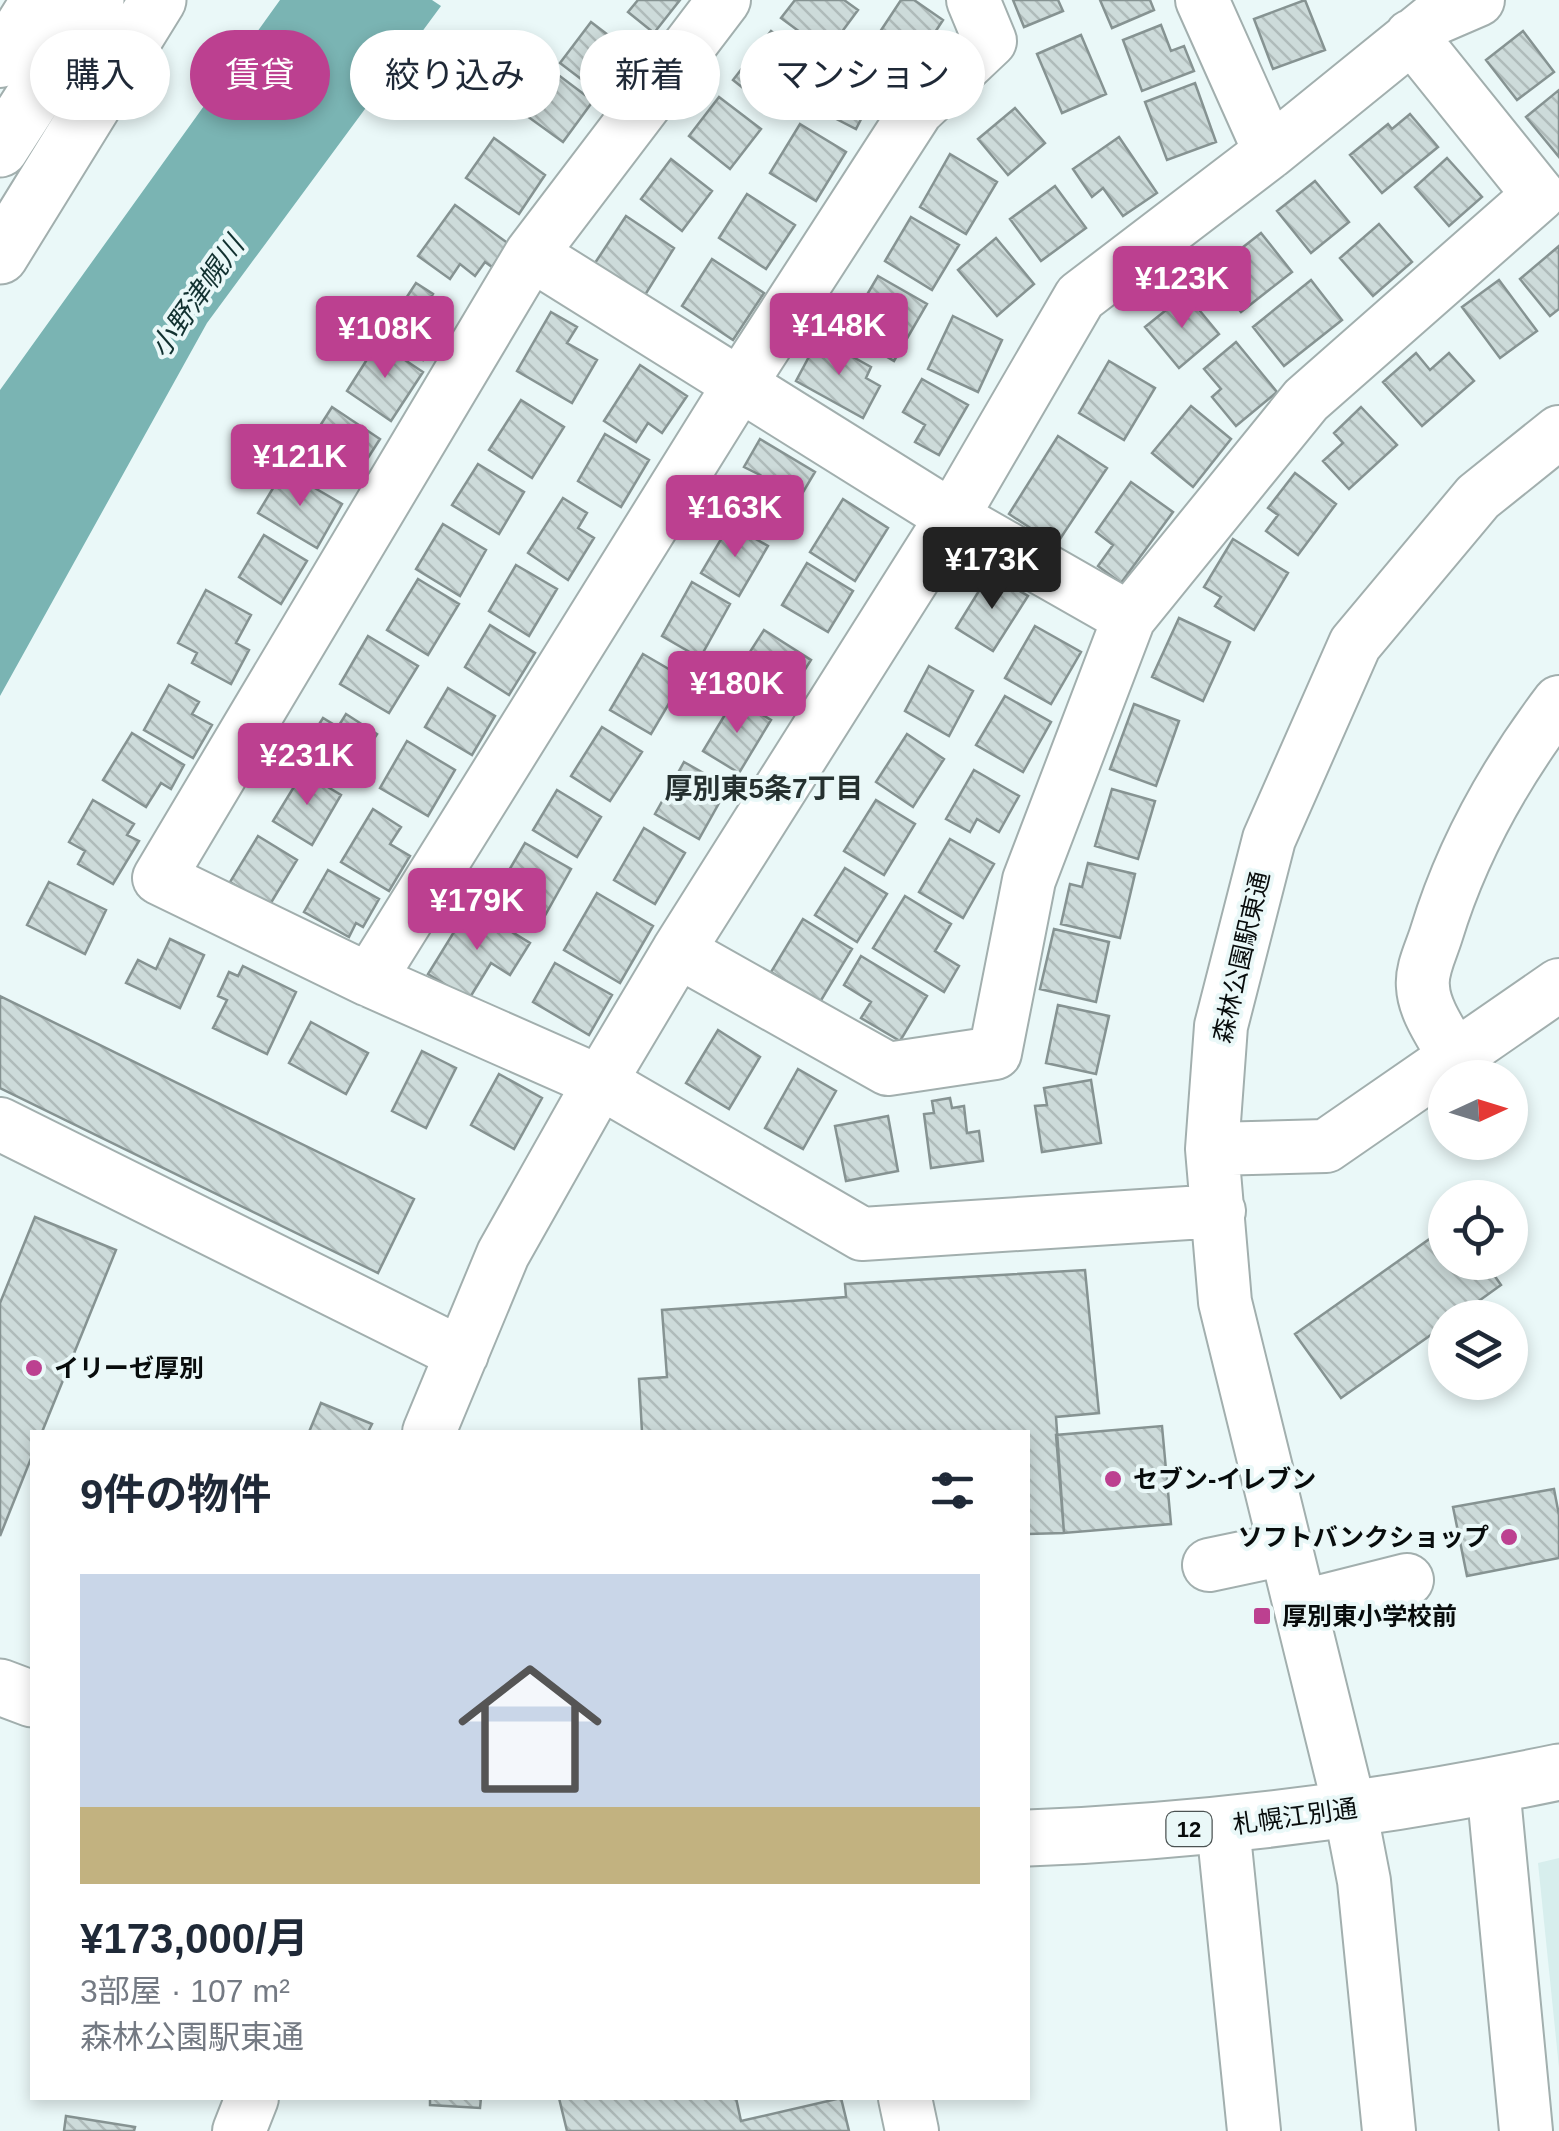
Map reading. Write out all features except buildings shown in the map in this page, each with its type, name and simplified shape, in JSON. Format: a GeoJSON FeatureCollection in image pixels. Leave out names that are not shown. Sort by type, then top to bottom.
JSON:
{"type":"FeatureCollection","features":[{"type":"Feature","properties":{"kind":"main road"},"geometry":{"type":"LineString","coordinates":[[0,149],[96,0]]}},
{"type":"Feature","properties":{"kind":"main road"},"geometry":{"type":"LineString","coordinates":[[0,256],[158,0]]}},
{"type":"Feature","properties":{"kind":"main road"},"geometry":{"type":"LineString","coordinates":[[0,1687],[30,1699]]}},
{"type":"Feature","properties":{"kind":"main road","name":"札幌江別通"},"geometry":{"type":"LineString","coordinates":[[1030,1838],[1223,1826],[1350,1809],[1559,1772]]}},
{"type":"Feature","properties":{"kind":"street"},"geometry":{"type":"LineString","coordinates":[[0,61],[38,0]]}},
{"type":"Feature","properties":{"kind":"street"},"geometry":{"type":"LineString","coordinates":[[724,0],[531,254],[159,878],[369,980],[600,1082],[862,1234],[1220,1212]]}},
{"type":"Feature","properties":{"kind":"street"},"geometry":{"type":"LineString","coordinates":[[369,980],[740,384],[917,110],[990,41],[973,0]]}},
{"type":"Feature","properties":{"kind":"street"},"geometry":{"type":"LineString","coordinates":[[1202,0],[1270,152]]}},
{"type":"Feature","properties":{"kind":"street"},"geometry":{"type":"LineString","coordinates":[[429,1430],[503,1254],[600,1082],[678,951],[952,517],[1080,297],[1270,152],[1411,36],[1434,19],[1478,0]]}},
{"type":"Feature","properties":{"kind":"street"},"geometry":{"type":"LineString","coordinates":[[678,951],[888,1069],[995,1053],[1029,880],[1130,618],[1306,400],[1538,195],[1411,36]]}},
{"type":"Feature","properties":{"kind":"street"},"geometry":{"type":"LineString","coordinates":[[531,254],[952,517],[1130,618]]}},
{"type":"Feature","properties":{"kind":"street","name":"森林公園駅東通"},"geometry":{"type":"LineString","coordinates":[[1389,2131],[1364,1881],[1350,1809],[1225,1302],[1212,1149],[1220,1026],[1269,840],[1356,644],[1478,497],[1559,432]]}},
{"type":"Feature","properties":{"kind":"street"},"geometry":{"type":"LineString","coordinates":[[1455,1058],[1426,1002],[1424,975],[1444,908],[1486,812],[1559,702]]}},
{"type":"Feature","properties":{"kind":"street"},"geometry":{"type":"LineString","coordinates":[[1212,1149],[1326,1146],[1559,985]]}},
{"type":"Feature","properties":{"kind":"street"},"geometry":{"type":"LineString","coordinates":[[0,1124],[462,1354]]}},
{"type":"Feature","properties":{"kind":"street"},"geometry":{"type":"LineString","coordinates":[[1208,1566],[1285,1549]]}},
{"type":"Feature","properties":{"kind":"street"},"geometry":{"type":"LineString","coordinates":[[1300,1607],[1407,1580]]}},
{"type":"Feature","properties":{"kind":"street"},"geometry":{"type":"LineString","coordinates":[[1493,1786],[1526,2131]]}},
{"type":"Feature","properties":{"kind":"street"},"geometry":{"type":"LineString","coordinates":[[1223,1826],[1254,2131]]}},
{"type":"Feature","properties":{"kind":"street"},"geometry":{"type":"LineString","coordinates":[[239,2131],[251,2100]]}},
{"type":"Feature","properties":{"kind":"street"},"geometry":{"type":"LineString","coordinates":[[905,2100],[912,2131]]}},
{"type":"Feature","properties":{"kind":"shaded area"},"geometry":{"type":"Polygon","coordinates":[[[1559,1858],[1559,2068],[1538,1863],[1559,1858]]]}},
{"type":"Feature","properties":{"kind":"water","name":"小野津幌川"},"geometry":{"type":"Polygon","coordinates":[[[280,0],[432,0],[441,6],[423,30],[350,30],[350,120],[357,120],[207,323],[0,696],[0,390],[194,120],[330,120],[330,30],[258,30],[280,0]]]}},
{"type":"Feature","properties":{"kind":"place","name":"イリーゼ厚別"},"geometry":{"type":"Point","coordinates":[34,1368]}},
{"type":"Feature","properties":{"kind":"place","name":"セブン-イレブン"},"geometry":{"type":"Point","coordinates":[1113,1479]}},
{"type":"Feature","properties":{"kind":"place","name":"ソフトバンクショップ"},"geometry":{"type":"Point","coordinates":[1509,1537]}},
{"type":"Feature","properties":{"kind":"place","name":"厚別東小学校前"},"geometry":{"type":"Point","coordinates":[1262,1616]}},
{"type":"Feature","properties":{"kind":"district","name":"厚別東5条7丁目"},"geometry":{"type":"Point","coordinates":[764,788]}}]}
